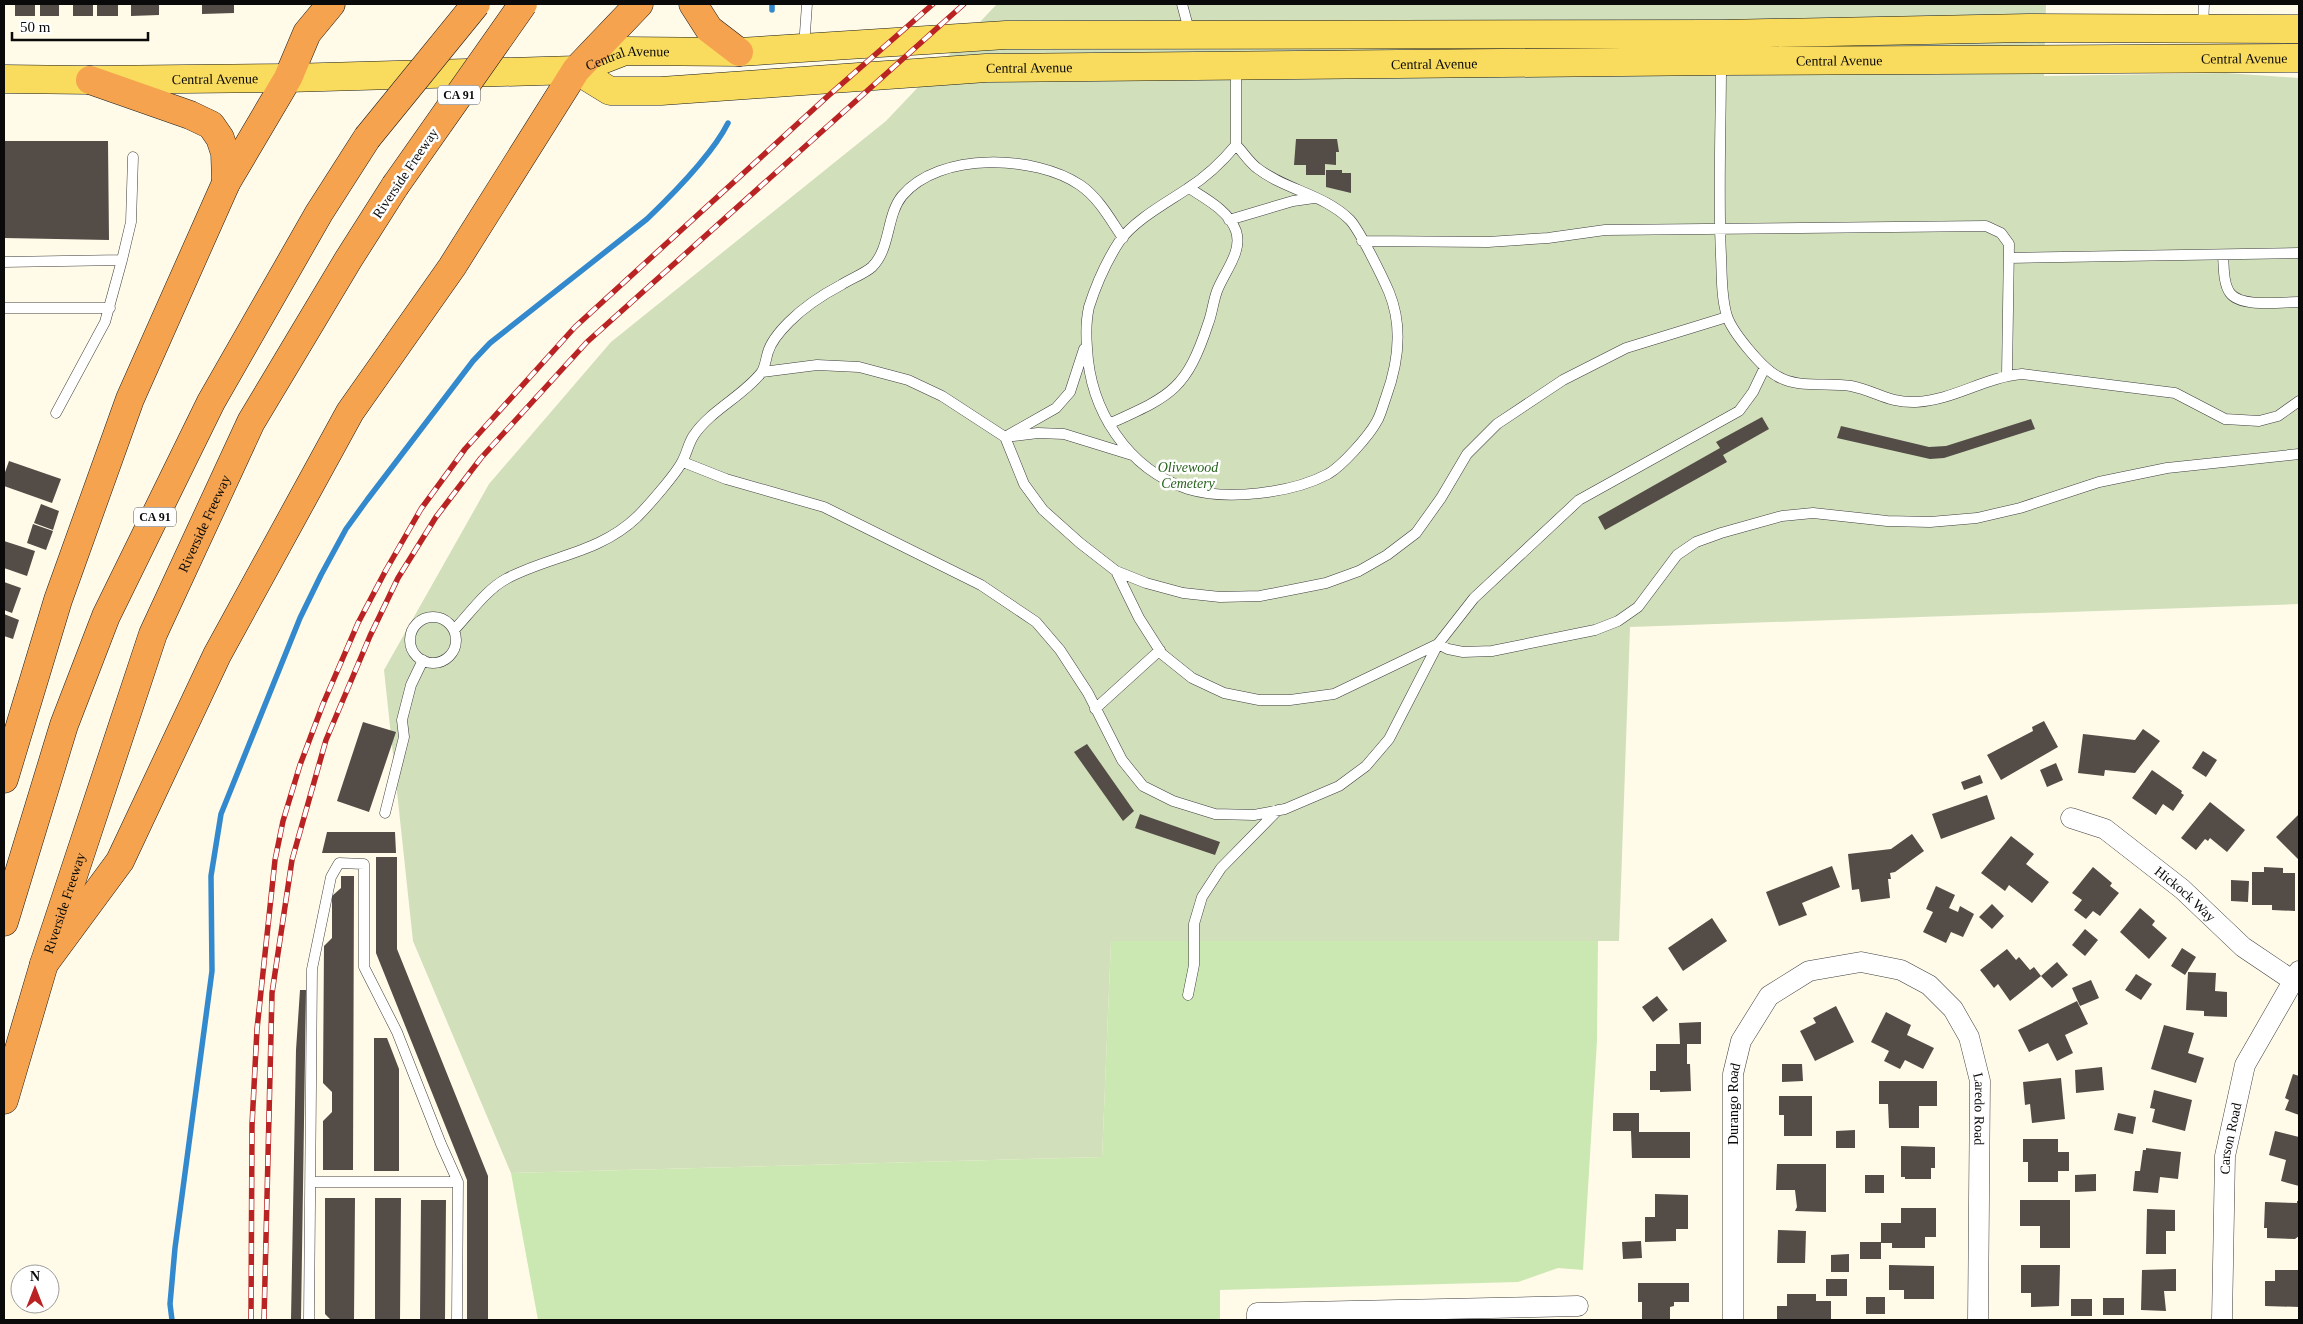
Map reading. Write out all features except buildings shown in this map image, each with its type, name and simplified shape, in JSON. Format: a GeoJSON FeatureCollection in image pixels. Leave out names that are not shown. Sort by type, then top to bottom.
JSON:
{"type":"FeatureCollection","features":[{"type":"Feature","properties":{"kind":"highway"},"geometry":{"type":"LineString","coordinates":[[4,778],[58,600],[130,399],[226,183],[288,78],[307,33],[331,4]]}},
{"type":"Feature","properties":{"kind":"highway","name":"CA 91"},"geometry":{"type":"LineString","coordinates":[[4,922],[64,725],[106,616],[211,402],[319,213],[367,138],[476,4]]}},
{"type":"Feature","properties":{"kind":"highway","name":"Riverside Freeway"},"geometry":{"type":"LineString","coordinates":[[4,1100],[44,964],[157,626],[251,422],[348,260],[395,186],[523,4]]}},
{"type":"Feature","properties":{"kind":"highway"},"geometry":{"type":"LineString","coordinates":[[44,964],[120,861],[217,655],[350,412],[452,266],[576,70],[639,4]]}},
{"type":"Feature","properties":{"kind":"highway"},"geometry":{"type":"LineString","coordinates":[[693,4],[709,29],[739,52]]}},
{"type":"Feature","properties":{"kind":"highway"},"geometry":{"type":"LineString","coordinates":[[90,80],[190,114],[210,125],[220,138],[225,153],[226,183]]}},
{"type":"Feature","properties":{"kind":"main road","name":"Central Avenue"},"geometry":{"type":"LineString","coordinates":[[576,70],[610,91],[690,89],[986,68],[1236,67],[1722,48],[2204,16],[2299,29]]}},
{"type":"Feature","properties":{"kind":"main road","name":"Central Avenue"},"geometry":{"type":"LineString","coordinates":[[4,79],[288,78],[576,70],[625,51],[739,52],[1006,35],[1190,34],[1722,48],[2299,58]]}},
{"type":"Feature","properties":{"kind":"street","name":"Hickock Way"},"geometry":{"type":"LineString","coordinates":[[2071,818],[2105,829],[2182,890],[2243,947],[2296,976]]}},
{"type":"Feature","properties":{"kind":"street","name":"Durango Road"},"geometry":{"type":"LineString","coordinates":[[1733,1320],[1733,1074],[1741,1041],[1769,996],[1809,971],[1861,962]]}},
{"type":"Feature","properties":{"kind":"street","name":"Laredo Road"},"geometry":{"type":"LineString","coordinates":[[1861,962],[1901,970],[1929,985],[1952,1010],[1969,1037],[1980,1081],[1978,1320]]}},
{"type":"Feature","properties":{"kind":"street","name":"Carson Road"},"geometry":{"type":"LineString","coordinates":[[2222,1320],[2227,1147],[2245,1065],[2296,976]]}},
{"type":"Feature","properties":{"kind":"street"},"geometry":{"type":"LineString","coordinates":[[1257,1316],[1578,1306]]}},
{"type":"Feature","properties":{"kind":"lane"},"geometry":{"type":"LineString","coordinates":[[804,48],[807,4]]}},
{"type":"Feature","properties":{"kind":"lane"},"geometry":{"type":"LineString","coordinates":[[1182,4],[1190,34]]}},
{"type":"Feature","properties":{"kind":"lane"},"geometry":{"type":"LineString","coordinates":[[1722,48],[1720,228],[1723,294],[1727,317],[1756,360],[1777,377],[1802,384],[1830,384],[1853,387],[1891,400],[1916,402],[1943,398],[2008,375],[2022,374],[2175,394],[2225,420],[2259,421],[2278,416],[2299,401]]}},
{"type":"Feature","properties":{"kind":"lane"},"geometry":{"type":"LineString","coordinates":[[1236,67],[1236,145],[1219,166],[1189,188],[1156,208],[1123,238],[1101,275],[1089,310],[1087,338],[1088,368],[1098,402],[1113,432],[1132,455],[1157,474],[1189,489],[1224,494],[1255,494],[1291,488],[1330,473],[1353,450],[1377,421],[1390,386],[1397,357],[1397,324],[1390,294],[1350,221],[1316,197],[1282,183],[1255,167],[1236,145]]}},
{"type":"Feature","properties":{"kind":"lane"},"geometry":{"type":"LineString","coordinates":[[56,413],[105,322],[110,308],[131,222],[134,156]]}},
{"type":"Feature","properties":{"kind":"lane"},"geometry":{"type":"LineString","coordinates":[[454,630],[487,595],[506,579],[577,553],[615,535],[638,516],[682,462],[694,435],[710,417],[762,372],[769,348],[788,323],[819,297],[872,266],[882,250],[891,221],[902,196],[923,178],[954,166],[992,163],[1026,164],[1057,172],[1095,196],[1123,238]]}},
{"type":"Feature","properties":{"kind":"lane"},"geometry":{"type":"LineString","coordinates":[[1109,424],[1168,395],[1184,380],[1199,353],[1216,292],[1238,248],[1236,230],[1220,208],[1189,188]]}},
{"type":"Feature","properties":{"kind":"lane"},"geometry":{"type":"LineString","coordinates":[[1229,220],[1293,201],[1316,197]]}},
{"type":"Feature","properties":{"kind":"lane"},"geometry":{"type":"LineString","coordinates":[[1362,241],[1488,242],[1548,238],[1606,230],[1986,226],[2001,233],[2009,244],[2008,375]]}},
{"type":"Feature","properties":{"kind":"lane"},"geometry":{"type":"LineString","coordinates":[[2009,258],[2299,253]]}},
{"type":"Feature","properties":{"kind":"lane"},"geometry":{"type":"LineString","coordinates":[[2223,255],[2225,281],[2231,294],[2244,302],[2299,302]]}},
{"type":"Feature","properties":{"kind":"lane"},"geometry":{"type":"LineString","coordinates":[[4,262],[122,260]]}},
{"type":"Feature","properties":{"kind":"lane"},"geometry":{"type":"LineString","coordinates":[[4,308],[110,308]]}},
{"type":"Feature","properties":{"kind":"lane"},"geometry":{"type":"LineString","coordinates":[[762,372],[817,365],[859,368],[908,380],[942,396],[1005,437],[1024,484],[1043,510],[1080,543],[1116,571],[1146,583],[1183,593],[1220,597],[1260,596],[1299,590],[1326,583],[1359,571],[1387,555],[1416,533],[1441,498],[1467,454],[1497,424],[1563,380],[1626,348],[1727,317]]}},
{"type":"Feature","properties":{"kind":"lane"},"geometry":{"type":"LineString","coordinates":[[1005,437],[1056,408],[1070,392],[1087,338]]}},
{"type":"Feature","properties":{"kind":"lane"},"geometry":{"type":"LineString","coordinates":[[682,462],[726,479],[824,506],[981,584],[1036,622],[1060,650],[1088,693],[1122,760],[1143,786],[1173,801],[1215,814],[1254,814],[1278,810],[1339,786],[1366,766],[1389,739],[1438,644],[1474,598],[1579,500],[1739,411],[1765,368]]}},
{"type":"Feature","properties":{"kind":"lane"},"geometry":{"type":"LineString","coordinates":[[1005,437],[1038,433],[1064,434],[1132,455]]}},
{"type":"Feature","properties":{"kind":"lane"},"geometry":{"type":"LineString","coordinates":[[1438,644],[1448,649],[1463,652],[1492,651],[1595,630],[1618,621],[1638,607],[1678,556],[1696,542],[1721,532],[1782,516],[1813,514],[1886,521],[1930,522],[1977,518],[2020,508],[2099,482],[2151,471],[2299,454]]}},
{"type":"Feature","properties":{"kind":"lane"},"geometry":{"type":"LineString","coordinates":[[1116,571],[1139,618],[1160,650],[1192,678],[1224,693],[1259,700],[1290,700],[1334,694],[1438,644]]}},
{"type":"Feature","properties":{"kind":"lane"},"geometry":{"type":"LineString","coordinates":[[436,616],[443,619],[454,630],[456,644],[450,656],[437,662],[423,660],[412,649],[411,633],[420,620],[436,616]]}},
{"type":"Feature","properties":{"kind":"lane"},"geometry":{"type":"LineString","coordinates":[[1095,709],[1160,650]]}},
{"type":"Feature","properties":{"kind":"lane"},"geometry":{"type":"LineString","coordinates":[[385,813],[404,737],[402,720],[411,686],[423,660]]}},
{"type":"Feature","properties":{"kind":"lane"},"geometry":{"type":"LineString","coordinates":[[1188,995],[1194,965],[1194,924],[1202,897],[1221,868],[1278,810]]}},
{"type":"Feature","properties":{"kind":"lane"},"geometry":{"type":"LineString","coordinates":[[309,1320],[312,969],[331,877],[339,864],[364,864],[364,968],[397,1032],[458,1182],[457,1320]]}},
{"type":"Feature","properties":{"kind":"lane"},"geometry":{"type":"LineString","coordinates":[[310,1182],[458,1182]]}},
{"type":"Feature","properties":{"kind":"green space","name":"Olivewood Cemetery"},"geometry":{"type":"Polygon","coordinates":[[[997,4],[2046,4],[2044,76],[2226,73],[2299,78],[2299,604],[1630,627],[1619,941],[1111,941],[1102,1157],[511,1173],[413,941],[384,670],[489,484],[611,342],[886,121],[997,4]]]}},
{"type":"Feature","properties":{"kind":"green space"},"geometry":{"type":"Polygon","coordinates":[[[1111,941],[1598,941],[1597,1041],[1583,1270],[1558,1268],[1518,1282],[1220,1290],[1220,1320],[538,1320],[511,1173],[1102,1157],[1111,941]]]}},
{"type":"Feature","properties":{"kind":"waterway"},"geometry":{"type":"LineString","coordinates":[[772,4],[772,10]]}},
{"type":"Feature","properties":{"kind":"waterway"},"geometry":{"type":"LineString","coordinates":[[172,1320],[170,1304],[175,1248],[212,971],[211,876],[221,814],[300,618],[346,529],[473,361],[490,343],[647,219],[680,186],[713,147],[728,123]]}},
{"type":"Feature","properties":{"kind":"railway"},"geometry":{"type":"LineString","coordinates":[[251,1320],[252,1125],[257,1029],[275,860],[283,821],[300,765],[323,704],[358,623],[421,509],[465,449],[575,327],[828,96],[933,4]]}},
{"type":"Feature","properties":{"kind":"railway"},"geometry":{"type":"LineString","coordinates":[[264,1320],[272,993],[292,860],[326,740],[370,636],[398,578],[436,517],[481,458],[587,342],[964,4]]}}]}
